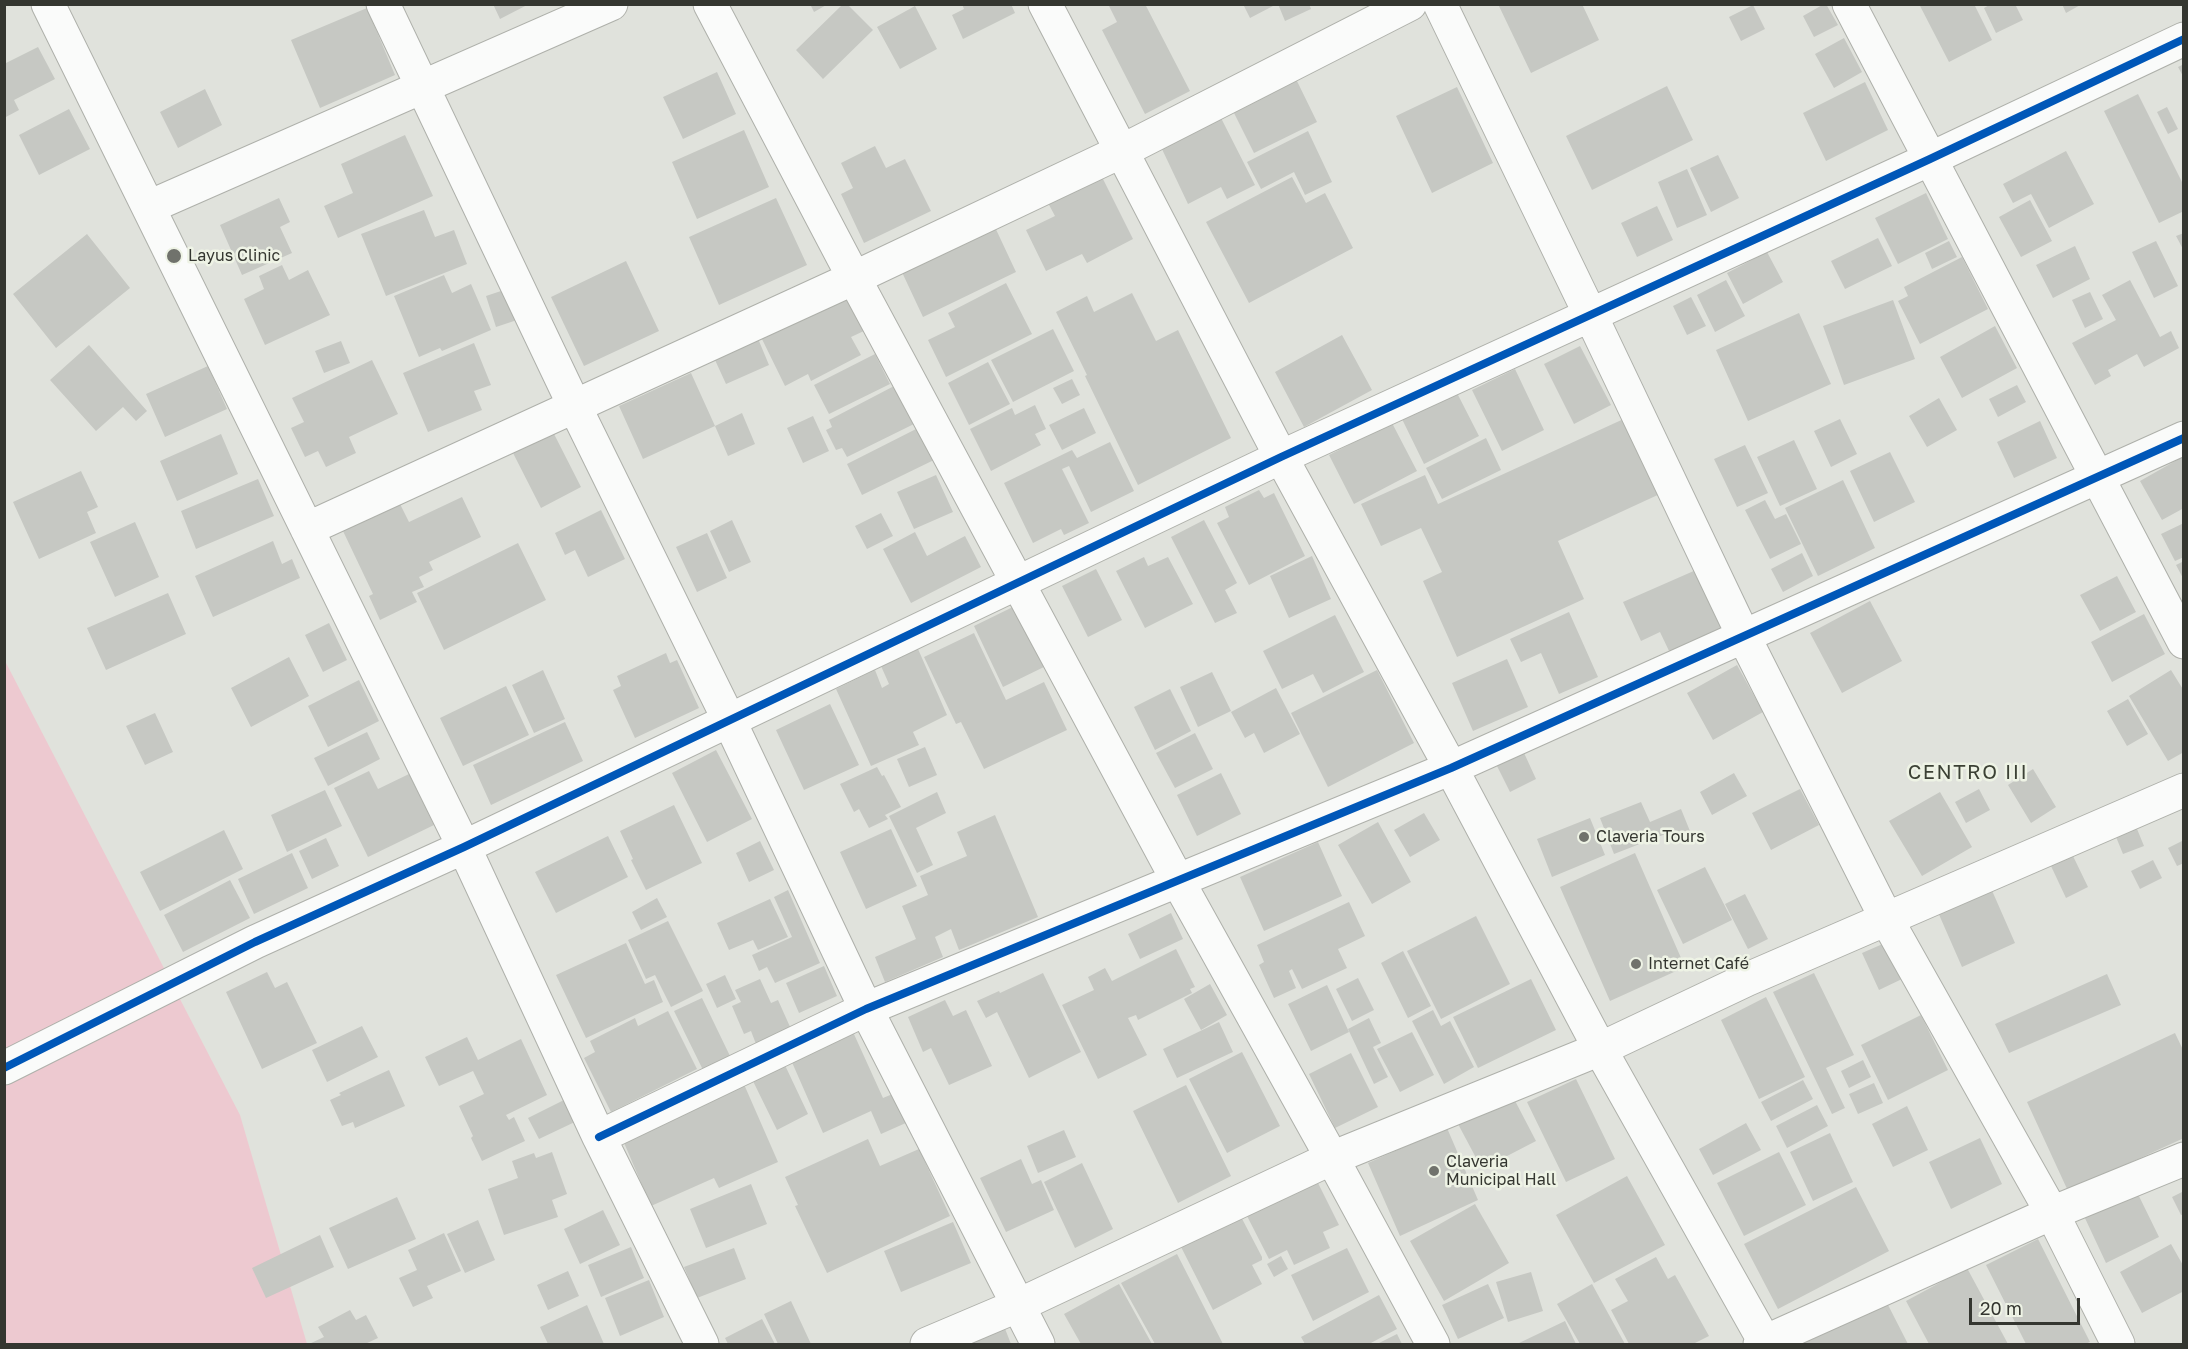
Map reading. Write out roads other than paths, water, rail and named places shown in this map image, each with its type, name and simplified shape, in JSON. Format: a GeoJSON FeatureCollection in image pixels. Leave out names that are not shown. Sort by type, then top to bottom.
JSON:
{"type":"FeatureCollection","features":[{"type":"Feature","properties":{"kind":"street"},"geometry":{"type":"LineString","coordinates":[[48,4],[464,847],[599,1137],[702,1344]]}},
{"type":"Feature","properties":{"kind":"street"},"geometry":{"type":"LineString","coordinates":[[382,4],[574,405],[729,720],[866,1009],[1038,1344]]}},
{"type":"Feature","properties":{"kind":"street"},"geometry":{"type":"LineString","coordinates":[[149,207],[611,4]]}},
{"type":"Feature","properties":{"kind":"street"},"geometry":{"type":"LineString","coordinates":[[710,4],[854,278],[1178,881],[1433,1344]]}},
{"type":"Feature","properties":{"kind":"street"},"geometry":{"type":"LineString","coordinates":[[1045,4],[1281,457],[1451,768],[1600,1049],[1764,1344],[2052,1213],[2184,1159]]}},
{"type":"Feature","properties":{"kind":"street"},"geometry":{"type":"LineString","coordinates":[[307,529],[854,278],[1122,151],[1410,4]]}},
{"type":"Feature","properties":{"kind":"street"},"geometry":{"type":"LineString","coordinates":[[1440,4],[1743,635],[1887,920],[2052,1213],[2118,1344]]}},
{"type":"Feature","properties":{"kind":"street"},"geometry":{"type":"LineString","coordinates":[[1849,4],[2184,642]]}},
{"type":"Feature","properties":{"kind":"street"},"geometry":{"type":"LineString","coordinates":[[4,1068],[255,942],[464,847],[1281,457],[1930,159],[2184,39]]}},
{"type":"Feature","properties":{"kind":"street"},"geometry":{"type":"LineString","coordinates":[[599,1137],[866,1009],[1451,768],[2184,438]]}},
{"type":"Feature","properties":{"kind":"street"},"geometry":{"type":"LineString","coordinates":[[927,1344],[1019,1305],[1332,1158],[1600,1049],[1748,979],[2184,790]]}},
{"type":"Feature","properties":{"kind":"place","name":"Layus Clinic"},"geometry":{"type":"Point","coordinates":[174,256]}},
{"type":"Feature","properties":{"kind":"place","name":"Claveria Tours"},"geometry":{"type":"Point","coordinates":[1584,837]}},
{"type":"Feature","properties":{"kind":"place","name":"Internet Café"},"geometry":{"type":"Point","coordinates":[1636,964]}},
{"type":"Feature","properties":{"kind":"place","name":"Claveria Municipal Hall"},"geometry":{"type":"Point","coordinates":[1434,1171]}},
{"type":"Feature","properties":{"kind":"district","name":"CENTRO III"},"geometry":{"type":"Point","coordinates":[1968,773]}}]}
